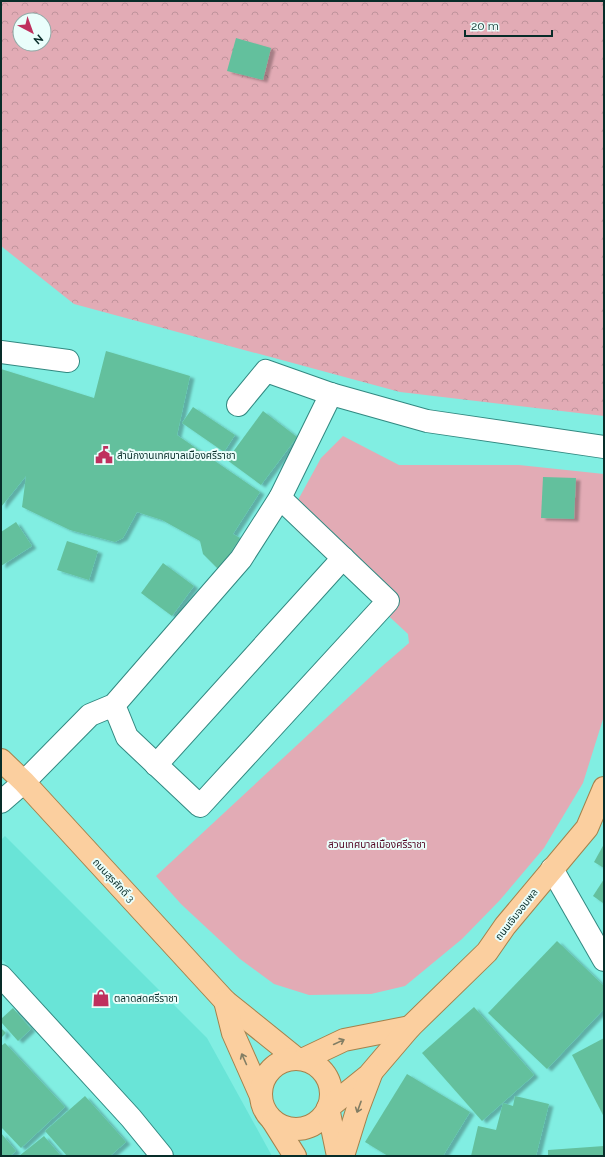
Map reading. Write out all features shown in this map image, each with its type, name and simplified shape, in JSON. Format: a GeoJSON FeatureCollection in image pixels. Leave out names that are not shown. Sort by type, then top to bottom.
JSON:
{"type":"FeatureCollection","features":[{"type":"Feature","properties":{"kind":"main road","name":"ถนนสุรศักดิ์ 3"},"geometry":{"type":"LineString","coordinates":[[1,760],[24,782],[225,1001],[300,1059]]}},
{"type":"Feature","properties":{"kind":"main road","name":"ถนนเจิมจอมพล"},"geometry":{"type":"LineString","coordinates":[[328,1108],[369,1075],[410,1027],[487,952],[505,926],[587,828],[604,788]]}},
{"type":"Feature","properties":{"kind":"main road","name":"ถนนสุรศักดิ์ 3"},"geometry":{"type":"LineString","coordinates":[[225,1001],[233,1033],[260,1094]]}},
{"type":"Feature","properties":{"kind":"main road"},"geometry":{"type":"LineString","coordinates":[[300,1059],[344,1040],[410,1027]]}},
{"type":"Feature","properties":{"kind":"main road"},"geometry":{"type":"LineString","coordinates":[[300,1059],[310,1061],[319,1067],[326,1076],[330,1086],[331,1097],[328,1108],[321,1118],[312,1125],[300,1129],[288,1128],[277,1124],[268,1116],[262,1106],[260,1094],[262,1083],[267,1073],[276,1065],[286,1060],[300,1059]]}},
{"type":"Feature","properties":{"kind":"main road"},"geometry":{"type":"LineString","coordinates":[[343,1156],[357,1111],[372,1071]]}},
{"type":"Feature","properties":{"kind":"main road"},"geometry":{"type":"LineString","coordinates":[[328,1108],[338,1156]]}},
{"type":"Feature","properties":{"kind":"main road"},"geometry":{"type":"LineString","coordinates":[[273,1120],[294,1156]]}},
{"type":"Feature","properties":{"kind":"street"},"geometry":{"type":"LineString","coordinates":[[1,352],[68,361]]}},
{"type":"Feature","properties":{"kind":"street"},"geometry":{"type":"LineString","coordinates":[[238,405],[266,371],[331,394],[427,421],[604,447]]}},
{"type":"Feature","properties":{"kind":"street"},"geometry":{"type":"LineString","coordinates":[[1,802],[24,782],[90,715],[114,705],[241,559],[280,498],[331,394]]}},
{"type":"Feature","properties":{"kind":"street"},"geometry":{"type":"LineString","coordinates":[[114,705],[127,737],[200,806],[388,600],[280,498]]}},
{"type":"Feature","properties":{"kind":"street"},"geometry":{"type":"LineString","coordinates":[[156,765],[343,558]]}},
{"type":"Feature","properties":{"kind":"street"},"geometry":{"type":"LineString","coordinates":[[552,870],[604,960]]}},
{"type":"Feature","properties":{"kind":"street"},"geometry":{"type":"LineString","coordinates":[[1,976],[132,1118],[162,1156]]}},
{"type":"Feature","properties":{"kind":"shaded area","name":"ตลาดสดศรีราชา"},"geometry":{"type":"Polygon","coordinates":[[[5,836],[207,1038],[272,1156],[171,1156],[1,958],[1,840],[5,836]]]}},
{"type":"Feature","properties":{"kind":"green space"},"geometry":{"type":"Polygon","coordinates":[[[1,1],[604,1],[604,416],[400,392],[74,304],[1,246],[1,1]]]}},
{"type":"Feature","properties":{"kind":"green space","name":"สวนเทศบาลเมืองศรีราชา"},"geometry":{"type":"Polygon","coordinates":[[[343,436],[399,465],[519,465],[604,474],[604,716],[583,783],[544,848],[500,900],[462,939],[405,986],[371,994],[309,995],[274,984],[240,959],[181,904],[156,876],[380,668],[409,643],[408,634],[295,529],[298,500],[321,458],[343,436]]]}},
{"type":"Feature","properties":{"kind":"building"},"geometry":{"type":"Polygon","coordinates":[[[236,38],[271,48],[263,80],[227,71],[236,38]]]}},
{"type":"Feature","properties":{"kind":"building","name":"สำนักงานเทศบาลเมืองศรีราชา"},"geometry":{"type":"Polygon","coordinates":[[[106,351],[190,376],[177,435],[260,492],[233,534],[240,538],[219,570],[203,554],[200,541],[162,520],[137,512],[123,538],[115,542],[70,530],[22,507],[26,476],[1,507],[1,369],[94,398],[106,351]]]}},
{"type":"Feature","properties":{"kind":"building"},"geometry":{"type":"Polygon","coordinates":[[[193,407],[235,435],[224,452],[182,423],[193,407]]]}},
{"type":"Feature","properties":{"kind":"building"},"geometry":{"type":"Polygon","coordinates":[[[263,411],[297,437],[261,485],[227,460],[263,411]]]}},
{"type":"Feature","properties":{"kind":"building"},"geometry":{"type":"Polygon","coordinates":[[[543,477],[576,478],[574,519],[541,518],[543,477]]]}},
{"type":"Feature","properties":{"kind":"building"},"geometry":{"type":"Polygon","coordinates":[[[16,522],[32,546],[1,566],[1,532],[16,522]]]}},
{"type":"Feature","properties":{"kind":"building"},"geometry":{"type":"Polygon","coordinates":[[[67,541],[98,551],[89,580],[57,570],[67,541]]]}},
{"type":"Feature","properties":{"kind":"building"},"geometry":{"type":"Polygon","coordinates":[[[163,563],[194,586],[172,616],[141,593],[163,563]]]}},
{"type":"Feature","properties":{"kind":"building"},"geometry":{"type":"Polygon","coordinates":[[[604,844],[604,868],[594,862],[604,844]]]}},
{"type":"Feature","properties":{"kind":"building"},"geometry":{"type":"Polygon","coordinates":[[[604,879],[604,901],[603,903],[593,896],[604,879]]]}},
{"type":"Feature","properties":{"kind":"building"},"geometry":{"type":"Polygon","coordinates":[[[557,941],[604,986],[604,1009],[547,1069],[488,1013],[557,941]]]}},
{"type":"Feature","properties":{"kind":"building"},"geometry":{"type":"Polygon","coordinates":[[[474,1007],[534,1075],[482,1121],[422,1053],[474,1007]]]}},
{"type":"Feature","properties":{"kind":"building"},"geometry":{"type":"Polygon","coordinates":[[[13,1008],[31,1029],[18,1041],[1,1022],[1,1019],[13,1008]]]}},
{"type":"Feature","properties":{"kind":"building"},"geometry":{"type":"Polygon","coordinates":[[[1,1028],[6,1033],[1,1038],[1,1028]]]}},
{"type":"Feature","properties":{"kind":"building"},"geometry":{"type":"Polygon","coordinates":[[[604,1038],[604,1117],[572,1055],[604,1038]]]}},
{"type":"Feature","properties":{"kind":"building"},"geometry":{"type":"Polygon","coordinates":[[[5,1043],[65,1107],[21,1148],[1,1127],[1,1046],[5,1043]]]}},
{"type":"Feature","properties":{"kind":"building"},"geometry":{"type":"Polygon","coordinates":[[[407,1074],[470,1112],[443,1156],[388,1156],[365,1142],[407,1074]]]}},
{"type":"Feature","properties":{"kind":"building"},"geometry":{"type":"Polygon","coordinates":[[[85,1096],[126,1142],[110,1156],[67,1156],[45,1131],[85,1096]]]}},
{"type":"Feature","properties":{"kind":"building"},"geometry":{"type":"Polygon","coordinates":[[[515,1096],[549,1104],[536,1156],[471,1156],[478,1126],[496,1130],[503,1103],[513,1106],[515,1096]]]}},
{"type":"Feature","properties":{"kind":"building"},"geometry":{"type":"Polygon","coordinates":[[[1,1133],[16,1151],[10,1156],[1,1156],[1,1133]]]}},
{"type":"Feature","properties":{"kind":"building"},"geometry":{"type":"Polygon","coordinates":[[[44,1136],[61,1156],[19,1156],[44,1136]]]}},
{"type":"Feature","properties":{"kind":"building"},"geometry":{"type":"Polygon","coordinates":[[[604,1146],[604,1156],[548,1156],[548,1150],[604,1146]]]}},
{"type":"Feature","properties":{"kind":"place","name":"สำนักงานเทศบาลเมืองศรีราชา"},"geometry":{"type":"Point","coordinates":[104,455]}},
{"type":"Feature","properties":{"kind":"place","name":"ตลาดสดศรีราชา"},"geometry":{"type":"Point","coordinates":[101,998]}}]}
